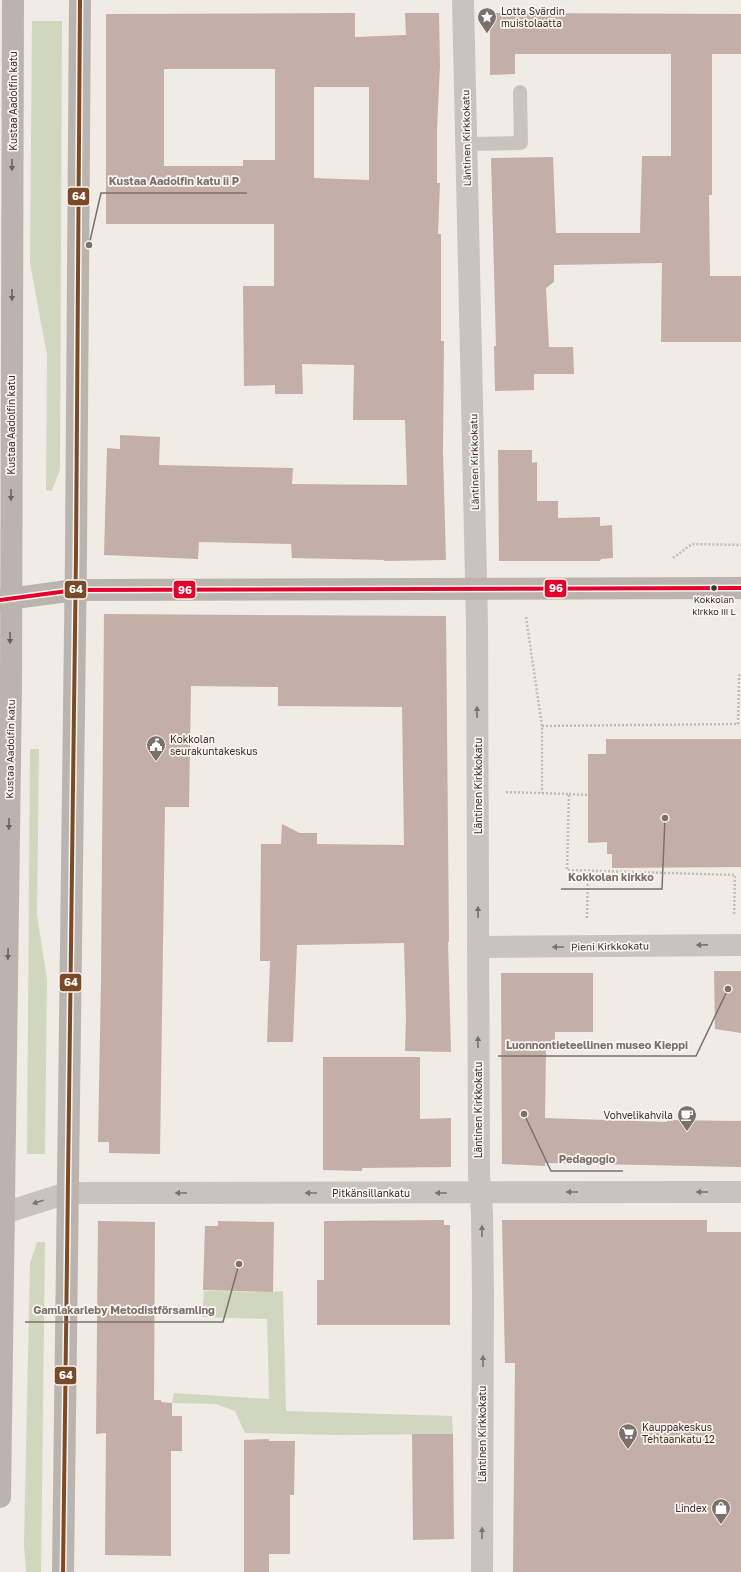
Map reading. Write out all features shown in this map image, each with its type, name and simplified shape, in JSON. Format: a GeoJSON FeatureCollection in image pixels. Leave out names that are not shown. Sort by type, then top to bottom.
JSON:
{"type":"FeatureCollection","features":[{"type":"Feature","properties":{"kind":"main road","name":"Kustaa Aadolfin katu"},"geometry":{"type":"LineString","coordinates":[[0,1497],[11,685],[5,599],[13,0]]}},
{"type":"Feature","properties":{"kind":"main road"},"geometry":{"type":"LineString","coordinates":[[63,1572],[75,590],[80,0]]}},
{"type":"Feature","properties":{"kind":"main road"},"geometry":{"type":"LineString","coordinates":[[5,599],[75,590],[741,588]]}},
{"type":"Feature","properties":{"kind":"street","name":"Läntinen Kirkkokatu"},"geometry":{"type":"LineString","coordinates":[[463,0],[476,589],[480,1193],[482,1213],[483,1292],[482,1572]]}},
{"type":"Feature","properties":{"kind":"street","name":"Pieni Kirkkokatu"},"geometry":{"type":"LineString","coordinates":[[478,948],[737,945]]}},
{"type":"Feature","properties":{"kind":"street","name":"Pitkänsillankatu"},"geometry":{"type":"LineString","coordinates":[[4,1214],[67,1193],[741,1192]]}},
{"type":"Feature","properties":{"kind":"lane"},"geometry":{"type":"LineString","coordinates":[[466,144],[521,143],[520,92]]}},
{"type":"Feature","properties":{"kind":"path"},"geometry":{"type":"LineString","coordinates":[[526,616],[542,726],[542,793]]}},
{"type":"Feature","properties":{"kind":"path"},"geometry":{"type":"LineString","coordinates":[[542,726],[738,724],[739,676],[741,674]]}},
{"type":"Feature","properties":{"kind":"path"},"geometry":{"type":"LineString","coordinates":[[504,792],[588,795]]}},
{"type":"Feature","properties":{"kind":"path"},"geometry":{"type":"LineString","coordinates":[[569,794],[568,870],[735,875],[737,945]]}},
{"type":"Feature","properties":{"kind":"path"},"geometry":{"type":"LineString","coordinates":[[587,947],[588,871]]}},
{"type":"Feature","properties":{"kind":"green space"},"geometry":{"type":"Polygon","coordinates":[[[32,21],[62,21],[60,469],[52,491],[46,490],[47,355],[30,263],[32,21]]]}},
{"type":"Feature","properties":{"kind":"green space"},"geometry":{"type":"Polygon","coordinates":[[[30,749],[39,749],[37,915],[47,980],[45,1154],[27,1154],[30,749]]]}},
{"type":"Feature","properties":{"kind":"green space"},"geometry":{"type":"Polygon","coordinates":[[[37,1242],[45,1242],[41,1572],[26,1572],[24,1544],[30,1263],[37,1242]]]}},
{"type":"Feature","properties":{"kind":"green space"},"geometry":{"type":"Polygon","coordinates":[[[204,1291],[283,1291],[286,1411],[452,1416],[453,1434],[339,1435],[245,1433],[235,1411],[216,1404],[172,1403],[174,1393],[269,1399],[267,1319],[202,1317],[204,1291]]]}},
{"type":"Feature","properties":{"kind":"building"},"geometry":{"type":"Polygon","coordinates":[[[355,13],[355,37],[406,35],[405,13],[439,13],[440,66],[437,129],[437,183],[440,183],[438,234],[441,234],[441,341],[444,341],[443,453],[446,560],[384,561],[292,558],[291,544],[199,542],[198,559],[104,555],[107,448],[120,449],[120,435],[160,437],[159,465],[293,468],[292,484],[407,485],[405,420],[353,420],[354,365],[302,364],[303,394],[275,394],[275,385],[244,386],[243,286],[274,286],[274,224],[106,224],[106,14],[355,13]],[[164,69],[164,166],[243,166],[243,160],[275,160],[275,69],[164,69]],[[314,87],[314,178],[369,180],[369,87],[314,87]]]}},
{"type":"Feature","properties":{"kind":"building"},"geometry":{"type":"Polygon","coordinates":[[[490,13],[741,14],[741,54],[712,54],[712,195],[709,195],[710,276],[741,276],[741,342],[661,342],[662,263],[554,265],[554,282],[546,288],[549,347],[573,347],[574,374],[534,374],[534,390],[495,391],[494,346],[496,346],[491,158],[553,157],[556,233],[640,233],[642,156],[671,156],[671,54],[515,54],[515,74],[490,75],[490,13]]]}},
{"type":"Feature","properties":{"kind":"building"},"geometry":{"type":"Polygon","coordinates":[[[498,450],[532,450],[532,463],[537,462],[537,501],[558,501],[558,518],[600,517],[600,526],[612,525],[613,558],[601,559],[600,561],[499,561],[498,450]]]}},
{"type":"Feature","properties":{"kind":"building"},"geometry":{"type":"Polygon","coordinates":[[[104,614],[446,616],[448,942],[451,1052],[405,1051],[406,1019],[404,943],[297,945],[293,1042],[267,1042],[270,961],[260,961],[261,844],[281,844],[282,824],[300,833],[317,833],[317,844],[404,845],[402,707],[278,706],[278,687],[191,686],[189,807],[165,807],[160,1154],[109,1153],[109,1142],[98,1142],[104,614]]]}},
{"type":"Feature","properties":{"kind":"building"},"geometry":{"type":"Polygon","coordinates":[[[606,739],[741,739],[741,867],[612,868],[612,854],[607,854],[607,842],[588,843],[588,754],[606,754],[606,739]]]}},
{"type":"Feature","properties":{"kind":"building"},"geometry":{"type":"Polygon","coordinates":[[[714,971],[741,971],[741,1033],[715,1029],[714,971]]]}},
{"type":"Feature","properties":{"kind":"building"},"geometry":{"type":"Polygon","coordinates":[[[501,973],[593,973],[593,1032],[555,1032],[555,1050],[546,1051],[545,1118],[667,1122],[667,1120],[741,1121],[741,1167],[545,1163],[545,1166],[502,1164],[501,973]]]}},
{"type":"Feature","properties":{"kind":"building"},"geometry":{"type":"Polygon","coordinates":[[[323,1057],[420,1057],[420,1119],[451,1118],[451,1167],[362,1168],[362,1171],[323,1170],[323,1057]]]}},
{"type":"Feature","properties":{"kind":"building"},"geometry":{"type":"Polygon","coordinates":[[[444,1220],[444,1225],[450,1225],[450,1325],[317,1325],[317,1280],[324,1280],[324,1221],[444,1220]]]}},
{"type":"Feature","properties":{"kind":"building","name":"Kauppakeskus Tehtaankatu 12"},"geometry":{"type":"Polygon","coordinates":[[[502,1220],[707,1220],[707,1232],[741,1232],[741,1572],[513,1572],[515,1363],[505,1363],[502,1220]]]}},
{"type":"Feature","properties":{"kind":"building"},"geometry":{"type":"Polygon","coordinates":[[[98,1221],[155,1222],[154,1400],[172,1403],[172,1416],[182,1416],[182,1451],[171,1451],[171,1556],[105,1555],[106,1433],[96,1434],[98,1221]]]}},
{"type":"Feature","properties":{"kind":"building"},"geometry":{"type":"Polygon","coordinates":[[[218,1221],[274,1222],[273,1292],[203,1290],[205,1226],[218,1226],[218,1221]]]}},
{"type":"Feature","properties":{"kind":"building"},"geometry":{"type":"Polygon","coordinates":[[[412,1434],[453,1434],[454,1539],[413,1540],[412,1434]]]}},
{"type":"Feature","properties":{"kind":"building"},"geometry":{"type":"Polygon","coordinates":[[[269,1439],[269,1441],[295,1441],[294,1495],[290,1495],[290,1554],[269,1554],[269,1572],[244,1572],[244,1440],[269,1439]]]}},
{"type":"Feature","properties":{"kind":"transit line","name":"64"},"geometry":{"type":"LineString","coordinates":[[63,1572],[76,553],[80,0]]}},
{"type":"Feature","properties":{"kind":"transit line","name":"96"},"geometry":{"type":"LineString","coordinates":[[0,600],[75,590],[741,588]]}},
{"type":"Feature","properties":{"kind":"place","name":"Lotta Svärdin muistolaatta"},"geometry":{"type":"Point","coordinates":[487,34]}},
{"type":"Feature","properties":{"kind":"place","name":"Kustaa Aadolfin katu ii P"},"geometry":{"type":"Point","coordinates":[89,245]}},
{"type":"Feature","properties":{"kind":"place","name":"Kokkolan kirkko iii L"},"geometry":{"type":"Point","coordinates":[714,588]}},
{"type":"Feature","properties":{"kind":"place","name":"Kokkolan seurakuntakeskus"},"geometry":{"type":"Point","coordinates":[156,762]}},
{"type":"Feature","properties":{"kind":"place","name":"Kokkolan kirkko"},"geometry":{"type":"Point","coordinates":[665,818]}},
{"type":"Feature","properties":{"kind":"place","name":"Luonnontieteellinen museo Kieppi"},"geometry":{"type":"Point","coordinates":[728,989]}},
{"type":"Feature","properties":{"kind":"place","name":"Pedagogio"},"geometry":{"type":"Point","coordinates":[524,1114]}},
{"type":"Feature","properties":{"kind":"place","name":"Vohvelikahvila"},"geometry":{"type":"Point","coordinates":[687,1132]}},
{"type":"Feature","properties":{"kind":"place","name":"Gamlakarleby Metodistförsamling"},"geometry":{"type":"Point","coordinates":[239,1264]}},
{"type":"Feature","properties":{"kind":"place","name":"Kauppakeskus Tehtaankatu 12"},"geometry":{"type":"Point","coordinates":[628,1450]}},
{"type":"Feature","properties":{"kind":"place","name":"Lindex"},"geometry":{"type":"Point","coordinates":[721,1525]}}]}
